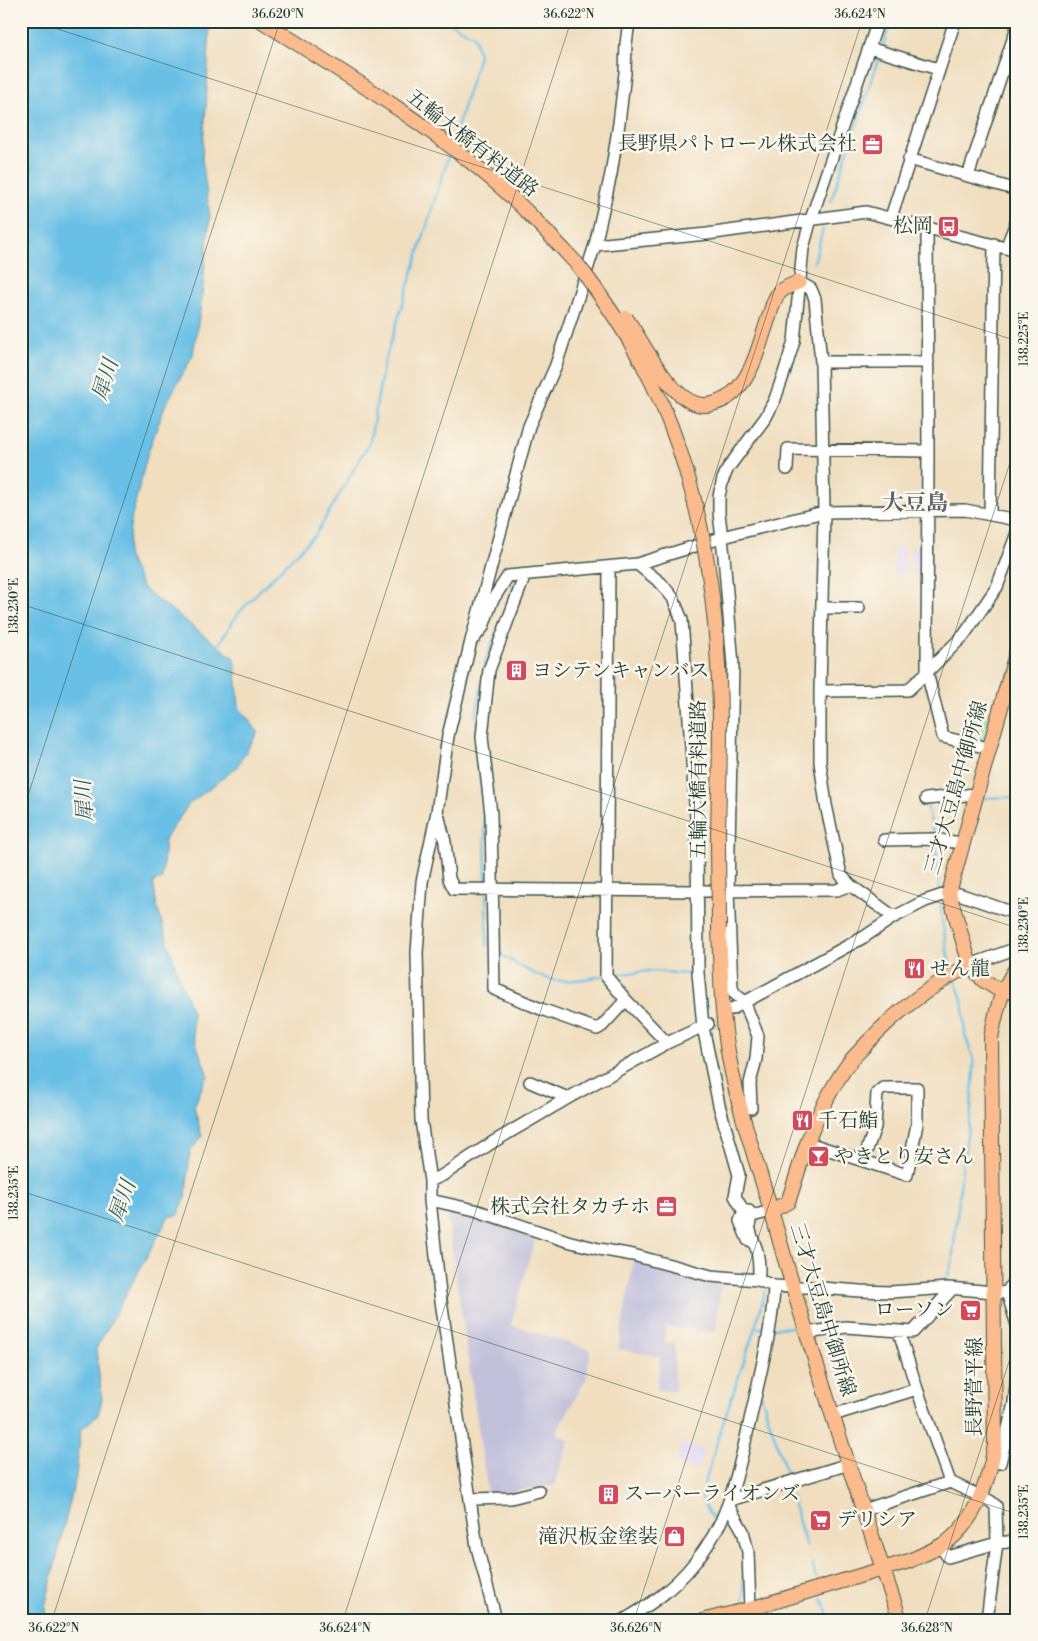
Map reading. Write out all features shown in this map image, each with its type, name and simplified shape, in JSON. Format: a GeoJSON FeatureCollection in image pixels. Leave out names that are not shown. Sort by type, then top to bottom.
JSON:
{"type":"FeatureCollection","features":[{"type":"Feature","properties":{"kind":"main road","name":"五輪大橋有料道路"},"geometry":{"type":"LineString","coordinates":[[262,21],[394,107],[458,153],[513,198],[577,264],[616,318],[650,378],[678,446],[698,514],[711,586],[718,663],[720,721],[718,838],[722,1002],[729,1057],[750,1143],[771,1210]]}},
{"type":"Feature","properties":{"kind":"main road"},"geometry":{"type":"LineString","coordinates":[[577,264],[619,309],[668,383],[681,395],[696,404],[706,405],[715,404],[727,398],[738,388],[748,374],[774,301],[788,286],[799,282]]}},
{"type":"Feature","properties":{"kind":"main road","name":"三才大豆島中御所線"},"geometry":{"type":"LineString","coordinates":[[900,1620],[792,1287],[771,1210],[788,1202],[808,1143],[826,1101],[849,1063],[902,1008],[956,972],[970,966],[949,893],[988,748],[1011,694],[1017,650]]}},
{"type":"Feature","properties":{"kind":"main road"},"geometry":{"type":"LineString","coordinates":[[970,966],[983,980],[1002,992]]}},
{"type":"Feature","properties":{"kind":"main road","name":"長野菅平線"},"geometry":{"type":"LineString","coordinates":[[704,1620],[729,1617],[909,1561],[932,1551],[948,1541],[960,1529],[980,1497],[988,1479],[995,1445],[1006,1293],[991,1038],[1002,992],[1017,967]]}},
{"type":"Feature","properties":{"kind":"street"},"geometry":{"type":"LineString","coordinates":[[496,1620],[477,1547],[440,1294],[430,1200],[430,1181],[421,1120],[417,953],[422,882],[437,812],[448,736],[528,426],[556,365],[595,245],[611,174],[619,123],[629,21]]}},
{"type":"Feature","properties":{"kind":"street"},"geometry":{"type":"LineString","coordinates":[[751,1108],[750,1083],[756,1059],[758,1036],[744,1001],[735,994],[732,988],[728,891],[733,665],[719,496],[728,468],[766,417],[775,399],[794,341],[803,248],[878,21]]}},
{"type":"Feature","properties":{"kind":"street"},"geometry":{"type":"LineString","coordinates":[[891,217],[955,21]]}},
{"type":"Feature","properties":{"kind":"street"},"geometry":{"type":"LineString","coordinates":[[968,176],[1017,27]]}},
{"type":"Feature","properties":{"kind":"street"},"geometry":{"type":"LineString","coordinates":[[869,48],[938,69]]}},
{"type":"Feature","properties":{"kind":"street"},"geometry":{"type":"LineString","coordinates":[[909,159],[1017,190]]}},
{"type":"Feature","properties":{"kind":"street"},"geometry":{"type":"LineString","coordinates":[[595,245],[707,234],[866,212],[1006,248]]}},
{"type":"Feature","properties":{"kind":"street"},"geometry":{"type":"LineString","coordinates":[[990,514],[1006,248],[1017,220]]}},
{"type":"Feature","properties":{"kind":"street"},"geometry":{"type":"LineString","coordinates":[[927,228],[927,672],[943,737],[988,748]]}},
{"type":"Feature","properties":{"kind":"street"},"geometry":{"type":"LineString","coordinates":[[799,282],[811,289],[815,299],[821,362],[824,512],[820,762],[826,805],[840,875],[850,885],[894,917]]}},
{"type":"Feature","properties":{"kind":"street"},"geometry":{"type":"LineString","coordinates":[[821,362],[928,362]]}},
{"type":"Feature","properties":{"kind":"street"},"geometry":{"type":"LineString","coordinates":[[788,469],[788,449],[928,451]]}},
{"type":"Feature","properties":{"kind":"street"},"geometry":{"type":"LineString","coordinates":[[471,641],[483,627],[492,601],[508,576],[637,564],[722,538],[824,512],[965,510],[1017,520]]}},
{"type":"Feature","properties":{"kind":"street"},"geometry":{"type":"LineString","coordinates":[[820,691],[908,690],[964,635],[997,587],[1017,533]]}},
{"type":"Feature","properties":{"kind":"street"},"geometry":{"type":"LineString","coordinates":[[637,564],[661,583],[673,598],[682,620],[696,822],[698,973],[720,1105],[739,1175],[735,1196],[744,1212]]}},
{"type":"Feature","properties":{"kind":"street"},"geometry":{"type":"LineString","coordinates":[[609,567],[606,976],[666,1043]]}},
{"type":"Feature","properties":{"kind":"street"},"geometry":{"type":"LineString","coordinates":[[525,575],[489,670],[482,737],[491,814],[494,989],[541,1010],[597,1029],[626,1000]]}},
{"type":"Feature","properties":{"kind":"street"},"geometry":{"type":"LineString","coordinates":[[822,608],[859,608]]}},
{"type":"Feature","properties":{"kind":"street"},"geometry":{"type":"LineString","coordinates":[[926,799],[976,794]]}},
{"type":"Feature","properties":{"kind":"street"},"geometry":{"type":"LineString","coordinates":[[437,812],[445,842],[449,879],[454,888],[728,891],[837,890],[850,885]]}},
{"type":"Feature","properties":{"kind":"street"},"geometry":{"type":"LineString","coordinates":[[884,840],[934,839],[962,843]]}},
{"type":"Feature","properties":{"kind":"street"},"geometry":{"type":"LineString","coordinates":[[732,1009],[864,937],[894,917],[925,901],[949,893],[959,894],[1017,914]]}},
{"type":"Feature","properties":{"kind":"street"},"geometry":{"type":"LineString","coordinates":[[970,966],[1017,948]]}},
{"type":"Feature","properties":{"kind":"street"},"geometry":{"type":"LineString","coordinates":[[1002,992],[1017,993]]}},
{"type":"Feature","properties":{"kind":"street"},"geometry":{"type":"LineString","coordinates":[[430,1181],[443,1175],[493,1142],[568,1098],[666,1043],[706,1025]]}},
{"type":"Feature","properties":{"kind":"street"},"geometry":{"type":"LineString","coordinates":[[530,1082],[568,1098]]}},
{"type":"Feature","properties":{"kind":"street"},"geometry":{"type":"LineString","coordinates":[[808,1143],[863,1161],[908,1175],[917,1124],[918,1088],[883,1088],[877,1093],[875,1127],[863,1161]]}},
{"type":"Feature","properties":{"kind":"street"},"geometry":{"type":"LineString","coordinates":[[430,1200],[476,1210],[567,1241],[599,1249],[633,1254],[711,1276],[758,1280],[774,1286],[808,1286],[860,1291],[890,1292],[946,1288],[1006,1293]]}},
{"type":"Feature","properties":{"kind":"street"},"geometry":{"type":"LineString","coordinates":[[744,1212],[771,1210]]}},
{"type":"Feature","properties":{"kind":"street"},"geometry":{"type":"LineString","coordinates":[[758,1280],[758,1259],[749,1227],[750,1220],[755,1215],[771,1210]]}},
{"type":"Feature","properties":{"kind":"street"},"geometry":{"type":"LineString","coordinates":[[744,1212],[740,1224],[758,1259]]}},
{"type":"Feature","properties":{"kind":"street"},"geometry":{"type":"LineString","coordinates":[[1006,1293],[1017,1276]]}},
{"type":"Feature","properties":{"kind":"street"},"geometry":{"type":"LineString","coordinates":[[624,1620],[646,1607],[668,1590],[690,1568],[711,1540],[729,1502],[763,1362],[774,1307],[774,1286]]}},
{"type":"Feature","properties":{"kind":"street"},"geometry":{"type":"LineString","coordinates":[[807,1333],[846,1327],[913,1332],[946,1288]]}},
{"type":"Feature","properties":{"kind":"street"},"geometry":{"type":"LineString","coordinates":[[1006,1293],[1017,1325]]}},
{"type":"Feature","properties":{"kind":"street"},"geometry":{"type":"LineString","coordinates":[[899,1332],[950,1482],[990,1501],[996,1506],[997,1544],[987,1620]]}},
{"type":"Feature","properties":{"kind":"street"},"geometry":{"type":"LineString","coordinates":[[1000,1463],[1014,1403],[1017,1376]]}},
{"type":"Feature","properties":{"kind":"street"},"geometry":{"type":"LineString","coordinates":[[834,1415],[917,1388]]}},
{"type":"Feature","properties":{"kind":"street"},"geometry":{"type":"LineString","coordinates":[[729,1502],[849,1464]]}},
{"type":"Feature","properties":{"kind":"street"},"geometry":{"type":"LineString","coordinates":[[864,1510],[950,1482]]}},
{"type":"Feature","properties":{"kind":"street"},"geometry":{"type":"LineString","coordinates":[[471,1499],[511,1498],[540,1491]]}},
{"type":"Feature","properties":{"kind":"street"},"geometry":{"type":"LineString","coordinates":[[729,1502],[743,1531],[748,1552],[750,1609]]}},
{"type":"Feature","properties":{"kind":"street"},"geometry":{"type":"LineString","coordinates":[[940,1546],[948,1556],[1017,1541]]}},
{"type":"Feature","properties":{"kind":"shaded area"},"geometry":{"type":"Polygon","coordinates":[[[911,546],[921,546],[921,573],[911,573],[911,546]]]}},
{"type":"Feature","properties":{"kind":"shaded area"},"geometry":{"type":"Polygon","coordinates":[[[904,547],[905,574],[895,574],[894,548],[904,547]]]}},
{"type":"Feature","properties":{"kind":"shaded area"},"geometry":{"type":"Polygon","coordinates":[[[446,1209],[536,1235],[511,1325],[591,1350],[586,1379],[558,1429],[557,1434],[569,1440],[554,1485],[488,1495],[446,1209]]]}},
{"type":"Feature","properties":{"kind":"shaded area"},"geometry":{"type":"Polygon","coordinates":[[[634,1259],[721,1282],[716,1330],[711,1332],[666,1327],[664,1343],[675,1343],[675,1391],[657,1390],[660,1357],[618,1349],[634,1259]]]}},
{"type":"Feature","properties":{"kind":"shaded area"},"geometry":{"type":"Polygon","coordinates":[[[682,1443],[704,1450],[698,1470],[676,1463],[682,1443]]]}},
{"type":"Feature","properties":{"kind":"green space"},"geometry":{"type":"Polygon","coordinates":[[[966,709],[994,716],[984,744],[967,739],[969,734],[960,732],[966,709]]]}},
{"type":"Feature","properties":{"kind":"water","name":"犀川"},"geometry":{"type":"Polygon","coordinates":[[[21,21],[210,21],[202,159],[210,217],[201,304],[193,355],[165,406],[148,452],[131,520],[127,555],[143,588],[235,659],[239,707],[258,732],[236,768],[189,804],[165,839],[162,879],[153,882],[157,907],[192,1012],[193,1035],[208,1076],[194,1107],[202,1137],[190,1151],[186,1198],[177,1216],[169,1216],[96,1349],[102,1399],[98,1415],[81,1429],[76,1476],[45,1607],[46,1620],[21,1620],[21,21]]]}},
{"type":"Feature","properties":{"kind":"waterway"},"geometry":{"type":"LineString","coordinates":[[447,21],[474,36],[479,56],[453,141]]}},
{"type":"Feature","properties":{"kind":"waterway"},"geometry":{"type":"LineString","coordinates":[[883,46],[891,21]]}},
{"type":"Feature","properties":{"kind":"waterway"},"geometry":{"type":"LineString","coordinates":[[831,201],[878,60]]}},
{"type":"Feature","properties":{"kind":"waterway"},"geometry":{"type":"LineString","coordinates":[[217,647],[237,615],[316,534],[370,442],[383,367],[450,151]]}},
{"type":"Feature","properties":{"kind":"waterway"},"geometry":{"type":"LineString","coordinates":[[814,263],[823,229]]}},
{"type":"Feature","properties":{"kind":"waterway"},"geometry":{"type":"LineString","coordinates":[[486,882],[485,831],[476,715],[486,659],[516,582]]}},
{"type":"Feature","properties":{"kind":"waterway"},"geometry":{"type":"LineString","coordinates":[[982,798],[1017,797]]}},
{"type":"Feature","properties":{"kind":"waterway"},"geometry":{"type":"LineString","coordinates":[[929,804],[927,804],[934,836]]}},
{"type":"Feature","properties":{"kind":"waterway"},"geometry":{"type":"LineString","coordinates":[[935,843],[940,890]]}},
{"type":"Feature","properties":{"kind":"waterway"},"geometry":{"type":"LineString","coordinates":[[486,894],[487,946]]}},
{"type":"Feature","properties":{"kind":"waterway"},"geometry":{"type":"LineString","coordinates":[[941,904],[950,968]]}},
{"type":"Feature","properties":{"kind":"waterway"},"geometry":{"type":"LineString","coordinates":[[498,953],[529,971],[554,980],[563,981],[602,976]]}},
{"type":"Feature","properties":{"kind":"waterway"},"geometry":{"type":"LineString","coordinates":[[612,975],[649,971],[689,974]]}},
{"type":"Feature","properties":{"kind":"waterway"},"geometry":{"type":"LineString","coordinates":[[944,1285],[952,1264],[974,1071],[974,1060],[965,1035],[963,1003],[955,980]]}},
{"type":"Feature","properties":{"kind":"waterway"},"geometry":{"type":"LineString","coordinates":[[755,1328],[765,1292]]}},
{"type":"Feature","properties":{"kind":"waterway"},"geometry":{"type":"LineString","coordinates":[[931,1304],[941,1293]]}},
{"type":"Feature","properties":{"kind":"waterway"},"geometry":{"type":"LineString","coordinates":[[816,1325],[832,1324]]}},
{"type":"Feature","properties":{"kind":"waterway"},"geometry":{"type":"LineString","coordinates":[[774,1328],[794,1327]]}},
{"type":"Feature","properties":{"kind":"waterway"},"geometry":{"type":"LineString","coordinates":[[714,1519],[705,1507],[702,1492],[755,1328],[763,1328]]}},
{"type":"Feature","properties":{"kind":"waterway"},"geometry":{"type":"LineString","coordinates":[[761,1395],[787,1475]]}},
{"type":"Feature","properties":{"kind":"waterway"},"geometry":{"type":"LineString","coordinates":[[791,1495],[806,1546]]}},
{"type":"Feature","properties":{"kind":"waterway"},"geometry":{"type":"LineString","coordinates":[[724,1525],[742,1547]]}},
{"type":"Feature","properties":{"kind":"waterway"},"geometry":{"type":"LineString","coordinates":[[812,1563],[816,1578]]}},
{"type":"Feature","properties":{"kind":"waterway"},"geometry":{"type":"LineString","coordinates":[[743,1577],[744,1600]]}},
{"type":"Feature","properties":{"kind":"waterway"},"geometry":{"type":"LineString","coordinates":[[822,1599],[830,1620]]}},
{"type":"Feature","properties":{"kind":"place","name":"長野県パトロール株式会社"},"geometry":{"type":"Point","coordinates":[873,144]}},
{"type":"Feature","properties":{"kind":"place","name":"松岡"},"geometry":{"type":"Point","coordinates":[949,226]}},
{"type":"Feature","properties":{"kind":"place","name":"ヨシテンキャンバス"},"geometry":{"type":"Point","coordinates":[516,671]}},
{"type":"Feature","properties":{"kind":"place","name":"せん龍"},"geometry":{"type":"Point","coordinates":[914,969]}},
{"type":"Feature","properties":{"kind":"place","name":"千石鮨"},"geometry":{"type":"Point","coordinates":[802,1121]}},
{"type":"Feature","properties":{"kind":"place","name":"やきとり安さん"},"geometry":{"type":"Point","coordinates":[818,1157]}},
{"type":"Feature","properties":{"kind":"place","name":"株式会社タカチホ"},"geometry":{"type":"Point","coordinates":[666,1207]}},
{"type":"Feature","properties":{"kind":"place","name":"ローソン"},"geometry":{"type":"Point","coordinates":[970,1310]}},
{"type":"Feature","properties":{"kind":"place","name":"スーパーライオンズ"},"geometry":{"type":"Point","coordinates":[608,1494]}},
{"type":"Feature","properties":{"kind":"place","name":"デリシア"},"geometry":{"type":"Point","coordinates":[821,1520]}},
{"type":"Feature","properties":{"kind":"place","name":"滝沢板金塗装"},"geometry":{"type":"Point","coordinates":[674,1537]}},
{"type":"Feature","properties":{"kind":"district","name":"大豆島"},"geometry":{"type":"Point","coordinates":[915,503]}}]}
